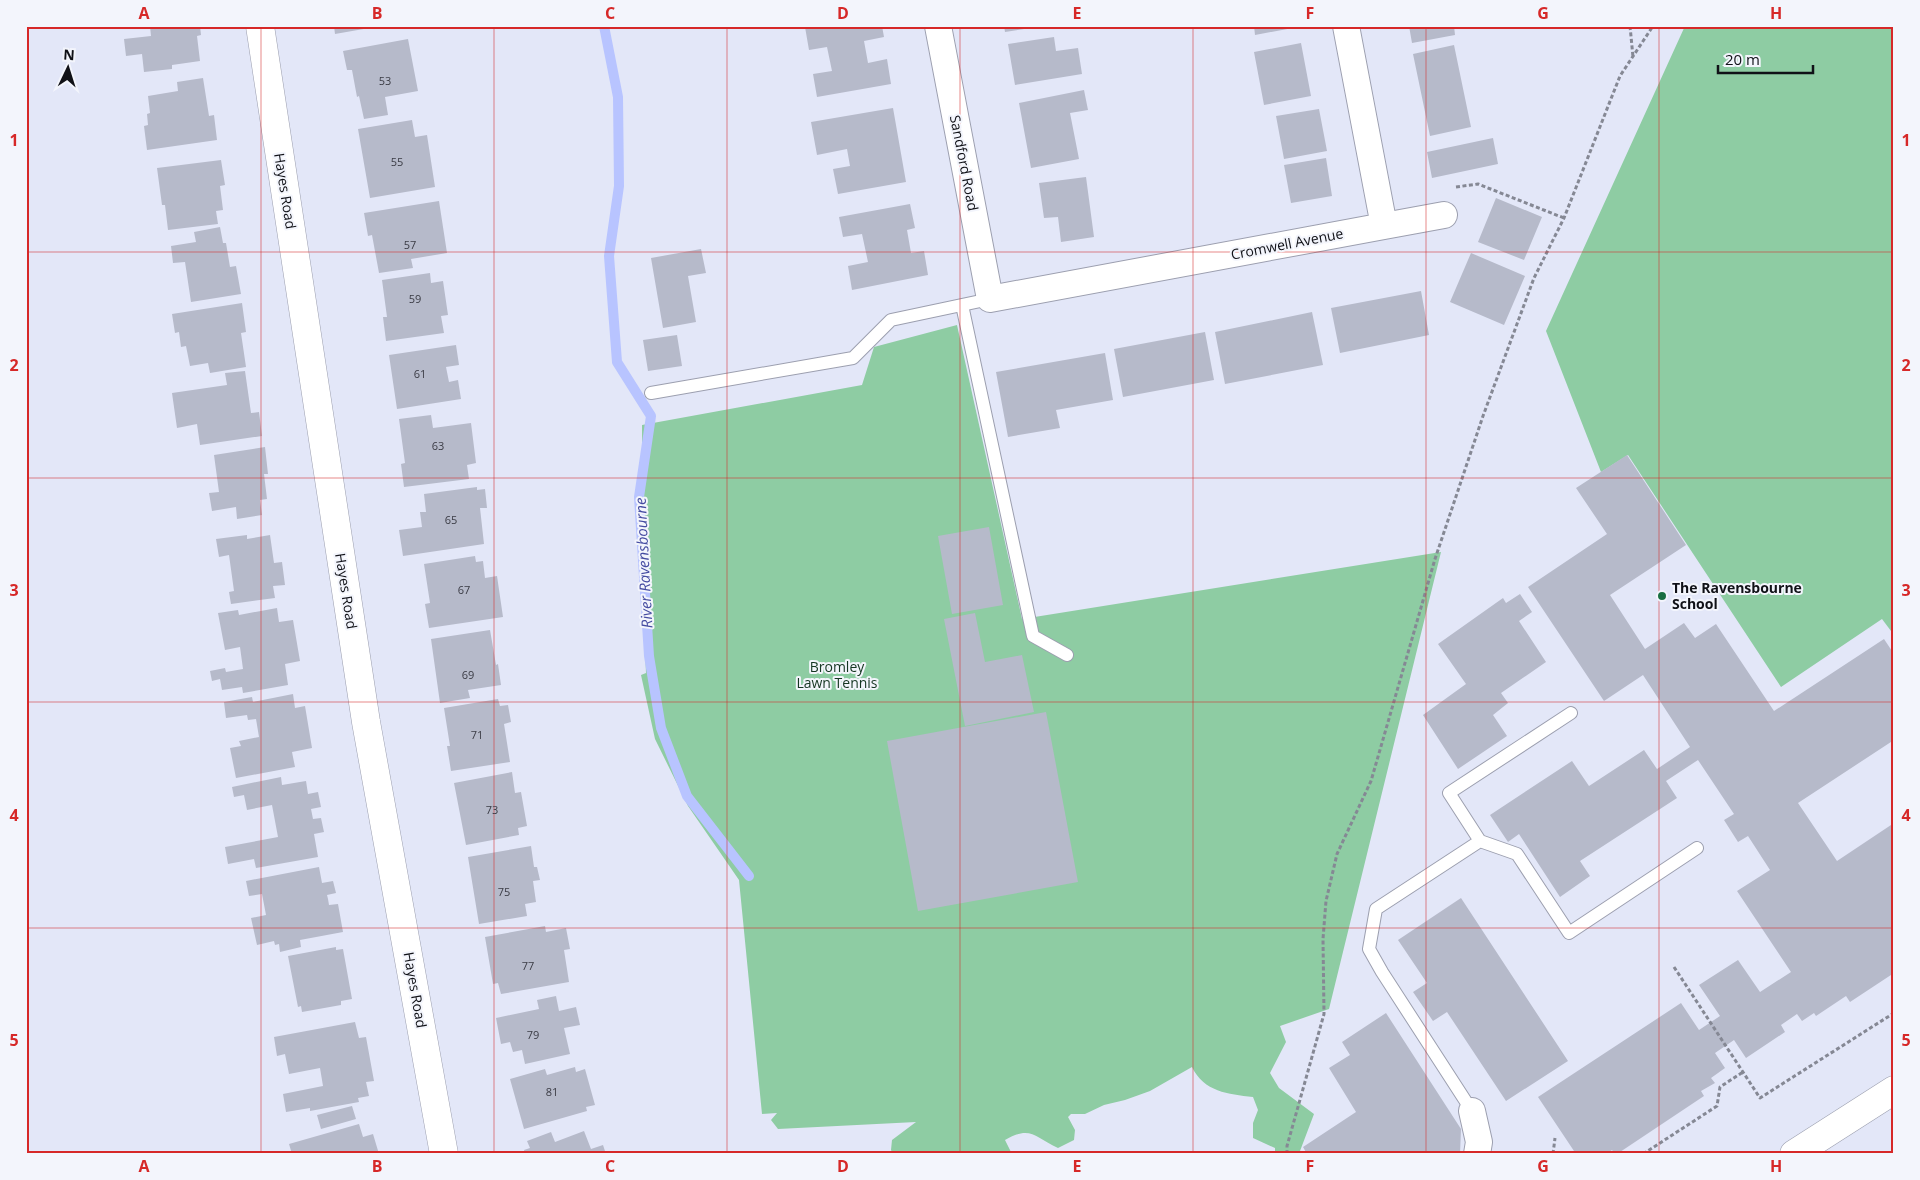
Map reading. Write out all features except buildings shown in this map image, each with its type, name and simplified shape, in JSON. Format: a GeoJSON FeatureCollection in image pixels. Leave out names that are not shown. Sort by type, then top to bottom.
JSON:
{"type":"FeatureCollection","features":[{"type":"Feature","properties":{"kind":"main road","name":"Hayes Road"},"geometry":{"type":"LineString","coordinates":[[260,26],[366,722],[444,1154]]}},
{"type":"Feature","properties":{"kind":"main road"},"geometry":{"type":"LineString","coordinates":[[1794,1154],[1894,1090]]}},
{"type":"Feature","properties":{"kind":"street","name":"Sandford Road"},"geometry":{"type":"LineString","coordinates":[[938,26],[990,299]]}},
{"type":"Feature","properties":{"kind":"street"},"geometry":{"type":"LineString","coordinates":[[1346,26],[1384,226]]}},
{"type":"Feature","properties":{"kind":"street","name":"Cromwell Avenue"},"geometry":{"type":"LineString","coordinates":[[990,299],[1444,215]]}},
{"type":"Feature","properties":{"kind":"street"},"geometry":{"type":"LineString","coordinates":[[1472,1112],[1479,1142],[1477,1154]]}},
{"type":"Feature","properties":{"kind":"lane"},"geometry":{"type":"LineString","coordinates":[[651,393],[853,358],[891,320],[990,299]]}},
{"type":"Feature","properties":{"kind":"lane"},"geometry":{"type":"LineString","coordinates":[[962,305],[1033,636],[1067,655]]}},
{"type":"Feature","properties":{"kind":"lane"},"geometry":{"type":"LineString","coordinates":[[1571,713],[1449,793],[1480,841],[1517,854],[1569,933],[1697,848]]}},
{"type":"Feature","properties":{"kind":"lane"},"geometry":{"type":"LineString","coordinates":[[1472,1112],[1369,950],[1376,909],[1480,841]]}},
{"type":"Feature","properties":{"kind":"path"},"geometry":{"type":"LineString","coordinates":[[1630,26],[1633,58]]}},
{"type":"Feature","properties":{"kind":"path"},"geometry":{"type":"LineString","coordinates":[[1287,1154],[1287,1146],[1324,1014],[1322,939],[1326,901],[1337,854],[1371,781],[1435,559],[1483,416],[1534,278],[1564,218],[1620,76],[1653,26]]}},
{"type":"Feature","properties":{"kind":"path"},"geometry":{"type":"LineString","coordinates":[[1451,188],[1478,184],[1564,218]]}},
{"type":"Feature","properties":{"kind":"path"},"geometry":{"type":"LineString","coordinates":[[1674,966],[1760,1098],[1894,1013]]}},
{"type":"Feature","properties":{"kind":"path"},"geometry":{"type":"LineString","coordinates":[[1643,1154],[1717,1106],[1720,1087],[1744,1072]]}},
{"type":"Feature","properties":{"kind":"path"},"geometry":{"type":"LineString","coordinates":[[1553,1154],[1555,1138]]}},
{"type":"Feature","properties":{"kind":"green space"},"geometry":{"type":"Polygon","coordinates":[[[1685,26],[1894,26],[1894,635],[1882,619],[1781,687],[1628,455],[1601,472],[1546,331],[1685,26]]]}},
{"type":"Feature","properties":{"kind":"green space","name":"Bromley Lawn Tennis"},"geometry":{"type":"Polygon","coordinates":[[[957,325],[1022,619],[1441,552],[1329,1009],[1280,1026],[1286,1042],[1270,1073],[1279,1088],[1314,1114],[1300,1151],[1301,1154],[1275,1154],[1275,1148],[1253,1138],[1253,1123],[1258,1110],[1253,1097],[1226,1093],[1210,1087],[1203,1082],[1192,1067],[1150,1091],[1104,1105],[1085,1114],[1071,1114],[1068,1117],[1075,1130],[1074,1140],[1058,1148],[1027,1133],[1021,1133],[1005,1140],[1012,1154],[893,1154],[891,1150],[892,1140],[916,1122],[778,1129],[771,1120],[777,1113],[762,1114],[739,880],[688,806],[655,739],[641,675],[646,673],[643,600],[642,425],[862,385],[874,347],[957,325]]]}},
{"type":"Feature","properties":{"kind":"waterway","name":"River Ravensbourne"},"geometry":{"type":"LineString","coordinates":[[604,26],[618,97],[619,186],[609,256],[617,362],[651,416],[639,497],[649,656],[661,728],[687,796],[749,876]]}},
{"type":"Feature","properties":{"kind":"place","name":"The Ravensbourne School"},"geometry":{"type":"Point","coordinates":[1662,596]}}]}
